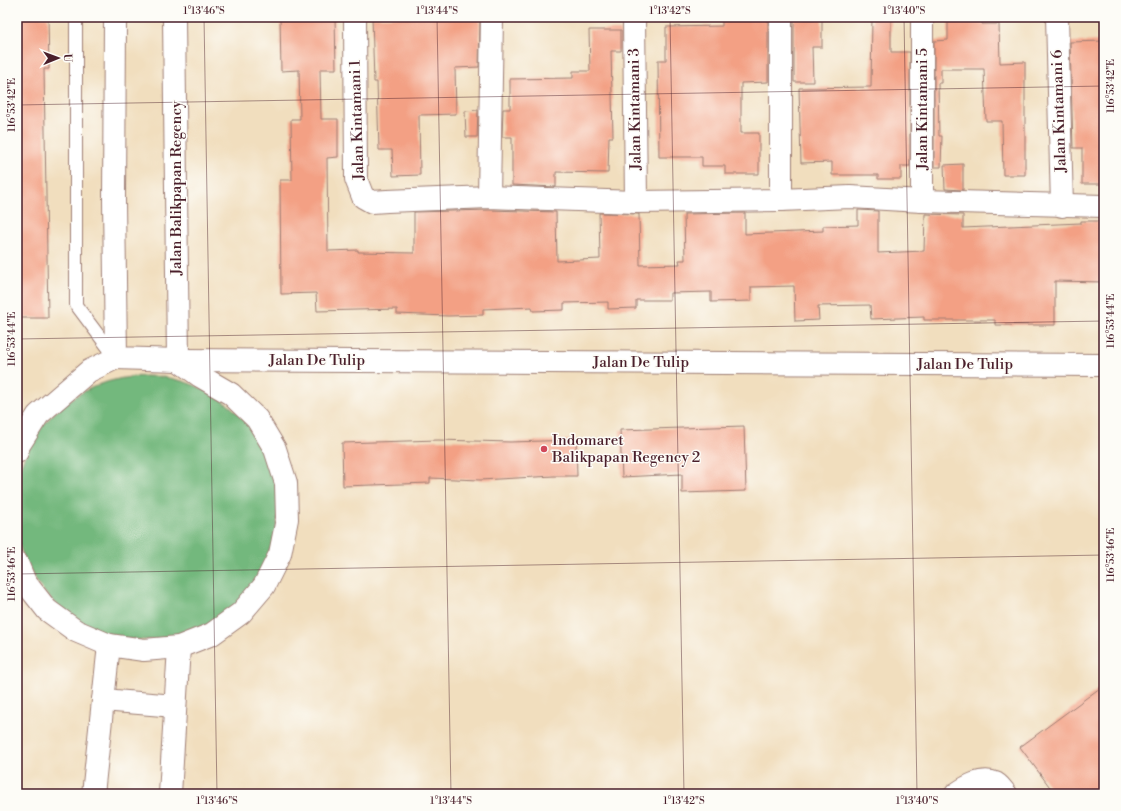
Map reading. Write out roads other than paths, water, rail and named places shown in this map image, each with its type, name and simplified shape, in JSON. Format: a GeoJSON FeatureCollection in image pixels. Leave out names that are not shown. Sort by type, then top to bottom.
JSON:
{"type":"FeatureCollection","features":[{"type":"Feature","properties":{"kind":"street"},"geometry":{"type":"LineString","coordinates":[[17,452],[19,445],[38,415],[88,370],[116,358],[114,200],[115,17]]}},
{"type":"Feature","properties":{"kind":"street","name":"Jalan Balikpapan Regency"},"geometry":{"type":"LineString","coordinates":[[174,17],[178,360]]}},
{"type":"Feature","properties":{"kind":"street","name":"Jalan Kintamani 1"},"geometry":{"type":"LineString","coordinates":[[355,17],[356,179],[363,197],[372,202],[387,200],[489,197],[636,202],[781,200],[850,197],[1062,206],[1104,206]]}},
{"type":"Feature","properties":{"kind":"street"},"geometry":{"type":"LineString","coordinates":[[489,197],[492,17]]}},
{"type":"Feature","properties":{"kind":"street","name":"Jalan Kintamani 3"},"geometry":{"type":"LineString","coordinates":[[634,17],[636,202]]}},
{"type":"Feature","properties":{"kind":"street"},"geometry":{"type":"LineString","coordinates":[[781,200],[782,17]]}},
{"type":"Feature","properties":{"kind":"street","name":"Jalan Kintamani 5"},"geometry":{"type":"LineString","coordinates":[[922,17],[922,201]]}},
{"type":"Feature","properties":{"kind":"street","name":"Jalan Kintamani 6"},"geometry":{"type":"LineString","coordinates":[[1057,17],[1062,206]]}},
{"type":"Feature","properties":{"kind":"street","name":"Jalan De Tulip"},"geometry":{"type":"LineString","coordinates":[[116,358],[178,360],[1104,364]]}},
{"type":"Feature","properties":{"kind":"street"},"geometry":{"type":"LineString","coordinates":[[17,563],[25,582],[47,610],[76,632],[109,645],[144,650],[179,647],[212,634],[236,618],[264,586],[280,554],[287,519],[286,483],[276,449],[257,419],[231,394],[200,376],[178,360]]}},
{"type":"Feature","properties":{"kind":"street"},"geometry":{"type":"LineString","coordinates":[[93,794],[109,645]]}},
{"type":"Feature","properties":{"kind":"street"},"geometry":{"type":"LineString","coordinates":[[170,794],[179,647]]}},
{"type":"Feature","properties":{"kind":"street"},"geometry":{"type":"LineString","coordinates":[[104,700],[175,706]]}},
{"type":"Feature","properties":{"kind":"street"},"geometry":{"type":"LineString","coordinates":[[956,794],[964,788],[983,781],[995,783],[1006,794]]}},
{"type":"Feature","properties":{"kind":"lane"},"geometry":{"type":"LineString","coordinates":[[76,17],[76,305],[116,358]]}},
{"type":"Feature","properties":{"kind":"place","name":"Indomaret Balikpapan Regency 2"},"geometry":{"type":"Point","coordinates":[544,449]}}]}
